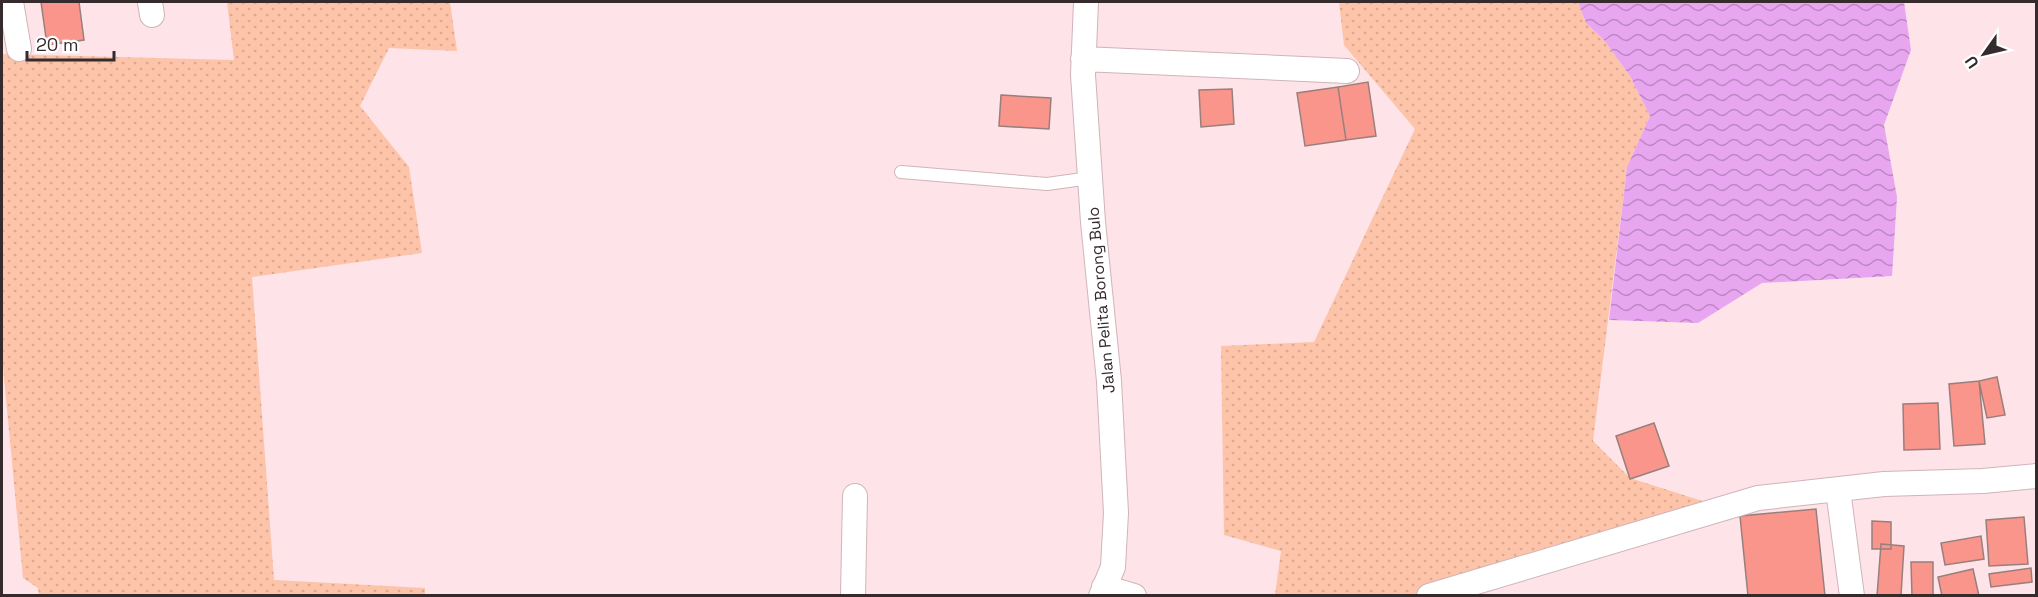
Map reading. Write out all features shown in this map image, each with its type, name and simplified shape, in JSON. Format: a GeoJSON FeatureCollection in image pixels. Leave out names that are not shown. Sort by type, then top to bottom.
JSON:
{"type":"FeatureCollection","features":[{"type":"Feature","properties":{"kind":"street"},"geometry":{"type":"LineString","coordinates":[[11,2],[19,50]]}},
{"type":"Feature","properties":{"kind":"street","name":"Jalan Pelita Borong Bulo"},"geometry":{"type":"LineString","coordinates":[[1086,2],[1083,75],[1109,381],[1116,513],[1113,567],[1103,591]]}},
{"type":"Feature","properties":{"kind":"street"},"geometry":{"type":"LineString","coordinates":[[1083,59],[1347,71]]}},
{"type":"Feature","properties":{"kind":"street"},"geometry":{"type":"LineString","coordinates":[[1437,594],[1758,498],[1884,484],[1983,481],[2037,476]]}},
{"type":"Feature","properties":{"kind":"street"},"geometry":{"type":"LineString","coordinates":[[1838,490],[1852,596]]}},
{"type":"Feature","properties":{"kind":"street"},"geometry":{"type":"LineString","coordinates":[[853,596],[855,496]]}},
{"type":"Feature","properties":{"kind":"street"},"geometry":{"type":"LineString","coordinates":[[1103,591],[1134,596]]}},
{"type":"Feature","properties":{"kind":"lane"},"geometry":{"type":"LineString","coordinates":[[901,172],[1047,184],[1090,178]]}},
{"type":"Feature","properties":{"kind":"shaded area"},"geometry":{"type":"Polygon","coordinates":[[[227,2],[450,2],[457,51],[389,48],[360,106],[409,167],[422,253],[252,277],[274,580],[425,588],[425,595],[39,596],[38,588],[23,578],[2,357],[2,54],[234,60],[227,2]]]}},
{"type":"Feature","properties":{"kind":"shaded area"},"geometry":{"type":"Polygon","coordinates":[[[1339,2],[1578,2],[1586,23],[1604,40],[1630,76],[1650,116],[1627,167],[1593,441],[1630,478],[1734,511],[1432,595],[1275,595],[1281,551],[1224,535],[1221,346],[1314,342],[1415,129],[1344,45],[1339,2]]]}},
{"type":"Feature","properties":{"kind":"water"},"geometry":{"type":"Polygon","coordinates":[[[1578,2],[1904,2],[1911,50],[1884,125],[1897,197],[1892,276],[1762,283],[1698,323],[1609,320],[1627,167],[1650,116],[1630,76],[1604,40],[1586,23],[1578,2]]]}},
{"type":"Feature","properties":{"kind":"building"},"geometry":{"type":"Polygon","coordinates":[[[41,2],[79,2],[84,40],[47,45],[41,2]]]}},
{"type":"Feature","properties":{"kind":"building"},"geometry":{"type":"Polygon","coordinates":[[[1368,82],[1376,136],[1346,140],[1338,87],[1368,82]]]}},
{"type":"Feature","properties":{"kind":"building"},"geometry":{"type":"Polygon","coordinates":[[[1338,87],[1346,140],[1305,146],[1297,93],[1338,87]]]}},
{"type":"Feature","properties":{"kind":"building"},"geometry":{"type":"Polygon","coordinates":[[[1232,89],[1234,124],[1201,127],[1199,90],[1232,89]]]}},
{"type":"Feature","properties":{"kind":"building"},"geometry":{"type":"Polygon","coordinates":[[[1001,95],[1051,98],[1049,129],[999,126],[1001,95]]]}},
{"type":"Feature","properties":{"kind":"building"},"geometry":{"type":"Polygon","coordinates":[[[1997,377],[2005,415],[1987,418],[1979,381],[1997,377]]]}},
{"type":"Feature","properties":{"kind":"building"},"geometry":{"type":"Polygon","coordinates":[[[1979,381],[1985,444],[1954,446],[1949,384],[1979,381]]]}},
{"type":"Feature","properties":{"kind":"building"},"geometry":{"type":"Polygon","coordinates":[[[1938,403],[1940,449],[1904,450],[1903,404],[1938,403]]]}},
{"type":"Feature","properties":{"kind":"building"},"geometry":{"type":"Polygon","coordinates":[[[1654,423],[1669,466],[1630,479],[1616,436],[1654,423]]]}},
{"type":"Feature","properties":{"kind":"building"},"geometry":{"type":"Polygon","coordinates":[[[1816,509],[1825,596],[1748,596],[1740,516],[1816,509]]]}},
{"type":"Feature","properties":{"kind":"building"},"geometry":{"type":"Polygon","coordinates":[[[2024,517],[2028,564],[1989,566],[1986,520],[2024,517]]]}},
{"type":"Feature","properties":{"kind":"building"},"geometry":{"type":"Polygon","coordinates":[[[1872,521],[1891,522],[1891,549],[1872,549],[1872,521]]]}},
{"type":"Feature","properties":{"kind":"building"},"geometry":{"type":"Polygon","coordinates":[[[1981,536],[1984,559],[1945,565],[1941,543],[1981,536]]]}},
{"type":"Feature","properties":{"kind":"building"},"geometry":{"type":"Polygon","coordinates":[[[1881,544],[1904,546],[1901,596],[1877,596],[1881,544]]]}},
{"type":"Feature","properties":{"kind":"building"},"geometry":{"type":"Polygon","coordinates":[[[1911,562],[1933,562],[1933,596],[1912,596],[1911,562]]]}},
{"type":"Feature","properties":{"kind":"building"},"geometry":{"type":"Polygon","coordinates":[[[2031,568],[2032,582],[1991,587],[1989,574],[2031,568]]]}},
{"type":"Feature","properties":{"kind":"building"},"geometry":{"type":"Polygon","coordinates":[[[1973,569],[1979,596],[1942,596],[1938,577],[1973,569]]]}}]}
